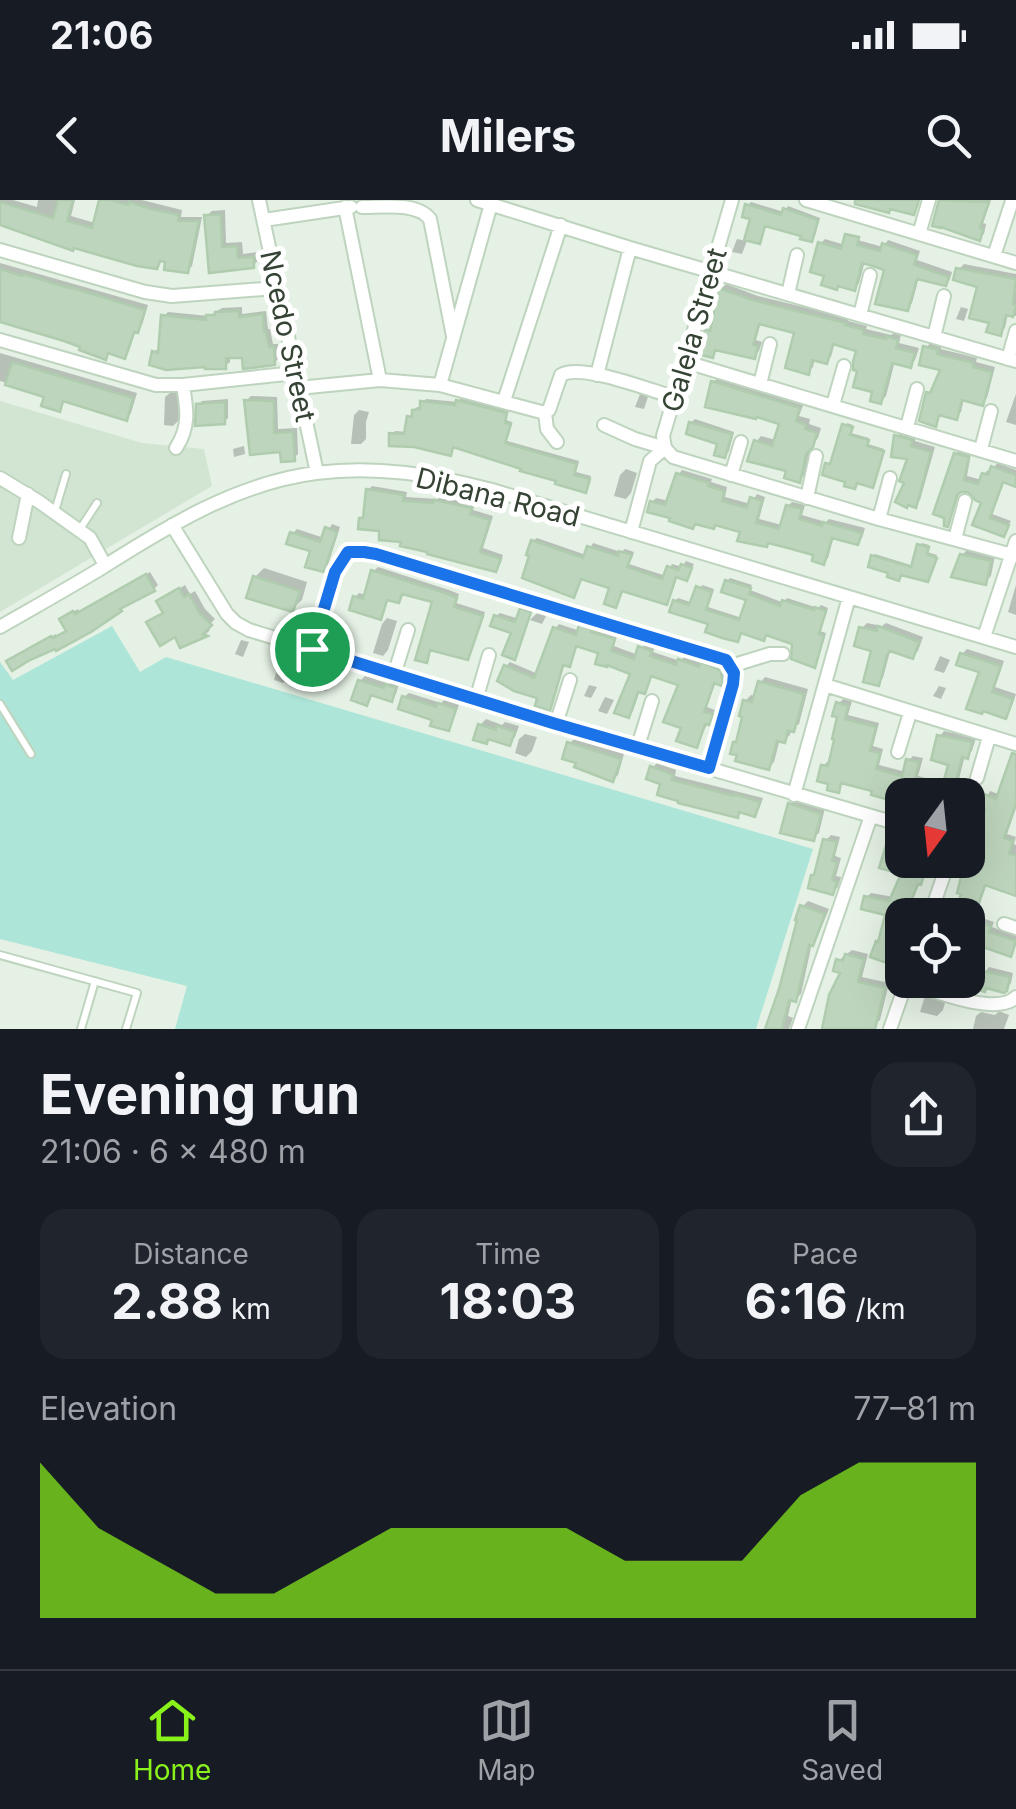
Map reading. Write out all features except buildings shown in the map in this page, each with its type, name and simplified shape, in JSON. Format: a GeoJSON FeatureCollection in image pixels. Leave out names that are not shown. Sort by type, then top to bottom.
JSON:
{"type":"FeatureCollection","features":[{"type":"Feature","properties":{"kind":"street","name":"Ncedo Street"},"geometry":{"type":"LineString","coordinates":[[259,200],[316,473]]}},
{"type":"Feature","properties":{"kind":"street","name":"Galela Street"},"geometry":{"type":"LineString","coordinates":[[732,200],[663,436],[665,448],[673,457],[807,498],[954,539],[1014,550]]}},
{"type":"Feature","properties":{"kind":"street"},"geometry":{"type":"LineString","coordinates":[[806,200],[846,206],[918,234],[1016,263]]}},
{"type":"Feature","properties":{"kind":"street"},"geometry":{"type":"LineString","coordinates":[[918,234],[930,200]]}},
{"type":"Feature","properties":{"kind":"street"},"geometry":{"type":"LineString","coordinates":[[440,385],[484,202],[1012,360],[1016,331]]}},
{"type":"Feature","properties":{"kind":"street"},"geometry":{"type":"LineString","coordinates":[[994,256],[1012,202]]}},
{"type":"Feature","properties":{"kind":"street"},"geometry":{"type":"LineString","coordinates":[[264,220],[366,203],[426,212],[453,336]]}},
{"type":"Feature","properties":{"kind":"street"},"geometry":{"type":"LineString","coordinates":[[345,208],[380,380]]}},
{"type":"Feature","properties":{"kind":"street"},"geometry":{"type":"LineString","coordinates":[[504,401],[560,225]]}},
{"type":"Feature","properties":{"kind":"street"},"geometry":{"type":"LineString","coordinates":[[597,375],[630,248]]}},
{"type":"Feature","properties":{"kind":"street"},"geometry":{"type":"LineString","coordinates":[[0,250],[158,294],[276,288]]}},
{"type":"Feature","properties":{"kind":"street"},"geometry":{"type":"LineString","coordinates":[[788,294],[797,255]]}},
{"type":"Feature","properties":{"kind":"street"},"geometry":{"type":"LineString","coordinates":[[860,315],[870,275]]}},
{"type":"Feature","properties":{"kind":"street"},"geometry":{"type":"LineString","coordinates":[[934,338],[944,296]]}},
{"type":"Feature","properties":{"kind":"street"},"geometry":{"type":"LineString","coordinates":[[0,340],[167,386],[380,380],[440,385],[545,413]]}},
{"type":"Feature","properties":{"kind":"street"},"geometry":{"type":"LineString","coordinates":[[760,384],[770,344]]}},
{"type":"Feature","properties":{"kind":"street"},"geometry":{"type":"LineString","coordinates":[[686,362],[1016,461]]}},
{"type":"Feature","properties":{"kind":"street"},"geometry":{"type":"LineString","coordinates":[[833,405],[844,366]]}},
{"type":"Feature","properties":{"kind":"street"},"geometry":{"type":"LineString","coordinates":[[545,413],[565,372],[582,371],[674,397]]}},
{"type":"Feature","properties":{"kind":"street"},"geometry":{"type":"LineString","coordinates":[[176,448],[184,436],[188,417],[183,386]]}},
{"type":"Feature","properties":{"kind":"street"},"geometry":{"type":"LineString","coordinates":[[907,427],[918,389]]}},
{"type":"Feature","properties":{"kind":"street"},"geometry":{"type":"LineString","coordinates":[[981,449],[991,411]]}},
{"type":"Feature","properties":{"kind":"street"},"geometry":{"type":"LineString","coordinates":[[545,413],[547,429],[557,442]]}},
{"type":"Feature","properties":{"kind":"street"},"geometry":{"type":"LineString","coordinates":[[604,424],[665,448],[650,462],[631,532]]}},
{"type":"Feature","properties":{"kind":"street"},"geometry":{"type":"LineString","coordinates":[[731,475],[741,442]]}},
{"type":"Feature","properties":{"kind":"street"},"geometry":{"type":"LineString","coordinates":[[807,498],[816,456]]}},
{"type":"Feature","properties":{"kind":"street","name":"Dibana Road"},"geometry":{"type":"LineString","coordinates":[[0,628],[172,525],[230,496],[316,473],[383,471],[452,480],[1016,646]]}},
{"type":"Feature","properties":{"kind":"street"},"geometry":{"type":"LineString","coordinates":[[0,478],[90,538],[105,565]]}},
{"type":"Feature","properties":{"kind":"street"},"geometry":{"type":"LineString","coordinates":[[879,519],[890,478]]}},
{"type":"Feature","properties":{"kind":"street"},"geometry":{"type":"LineString","coordinates":[[19,538],[28,494]]}},
{"type":"Feature","properties":{"kind":"street"},"geometry":{"type":"LineString","coordinates":[[954,539],[964,502]]}},
{"type":"Feature","properties":{"kind":"street"},"geometry":{"type":"LineString","coordinates":[[172,525],[227,614],[249,630],[885,820]]}},
{"type":"Feature","properties":{"kind":"street"},"geometry":{"type":"LineString","coordinates":[[984,637],[1014,550]]}},
{"type":"Feature","properties":{"kind":"street"},"geometry":{"type":"LineString","coordinates":[[312,649],[339,563],[348,552],[364,552],[714,655],[726,660],[734,673],[709,768]]}},
{"type":"Feature","properties":{"kind":"street"},"geometry":{"type":"LineString","coordinates":[[794,795],[850,597]]}},
{"type":"Feature","properties":{"kind":"street"},"geometry":{"type":"LineString","coordinates":[[394,674],[408,630]]}},
{"type":"Feature","properties":{"kind":"street"},"geometry":{"type":"LineString","coordinates":[[476,700],[489,654]]}},
{"type":"Feature","properties":{"kind":"street"},"geometry":{"type":"LineString","coordinates":[[731,666],[783,654]]}},
{"type":"Feature","properties":{"kind":"street"},"geometry":{"type":"LineString","coordinates":[[556,724],[570,680]]}},
{"type":"Feature","properties":{"kind":"street"},"geometry":{"type":"LineString","coordinates":[[825,685],[1016,744]]}},
{"type":"Feature","properties":{"kind":"street"},"geometry":{"type":"LineString","coordinates":[[638,746],[652,701]]}},
{"type":"Feature","properties":{"kind":"street"},"geometry":{"type":"LineString","coordinates":[[898,752],[910,713]]}},
{"type":"Feature","properties":{"kind":"street"},"geometry":{"type":"LineString","coordinates":[[977,778],[989,736]]}},
{"type":"Feature","properties":{"kind":"street"},"geometry":{"type":"LineString","coordinates":[[798,1029],[871,816]]}},
{"type":"Feature","properties":{"kind":"street"},"geometry":{"type":"LineString","coordinates":[[963,998],[990,1006],[1010,1004],[1016,997]]}},
{"type":"Feature","properties":{"kind":"street"},"geometry":{"type":"LineString","coordinates":[[890,1029],[900,998]]}},
{"type":"Feature","properties":{"kind":"lane"},"geometry":{"type":"LineString","coordinates":[[55,512],[66,474]]}},
{"type":"Feature","properties":{"kind":"lane"},"geometry":{"type":"LineString","coordinates":[[80,530],[97,503]]}},
{"type":"Feature","properties":{"kind":"lane"},"geometry":{"type":"LineString","coordinates":[[0,704],[31,754]]}},
{"type":"Feature","properties":{"kind":"lane"},"geometry":{"type":"LineString","coordinates":[[0,954],[137,993],[126,1029]]}},
{"type":"Feature","properties":{"kind":"lane"},"geometry":{"type":"LineString","coordinates":[[81,1029],[96,981]]}},
{"type":"Feature","properties":{"kind":"shaded area"},"geometry":{"type":"Polygon","coordinates":[[[0,401],[142,443],[204,449],[212,486],[0,612],[0,401]]]}},
{"type":"Feature","properties":{"kind":"shaded area"},"geometry":{"type":"Polygon","coordinates":[[[112,626],[140,672],[166,657],[813,849],[756,1029],[175,1029],[187,986],[0,939],[0,662],[13,680],[112,626]]]}},
{"type":"Feature","properties":{"kind":"route"},"geometry":{"type":"LineString","coordinates":[[348,552],[364,552],[714,655],[726,660],[734,673],[709,768],[312,649],[339,563],[348,552]]}}]}
